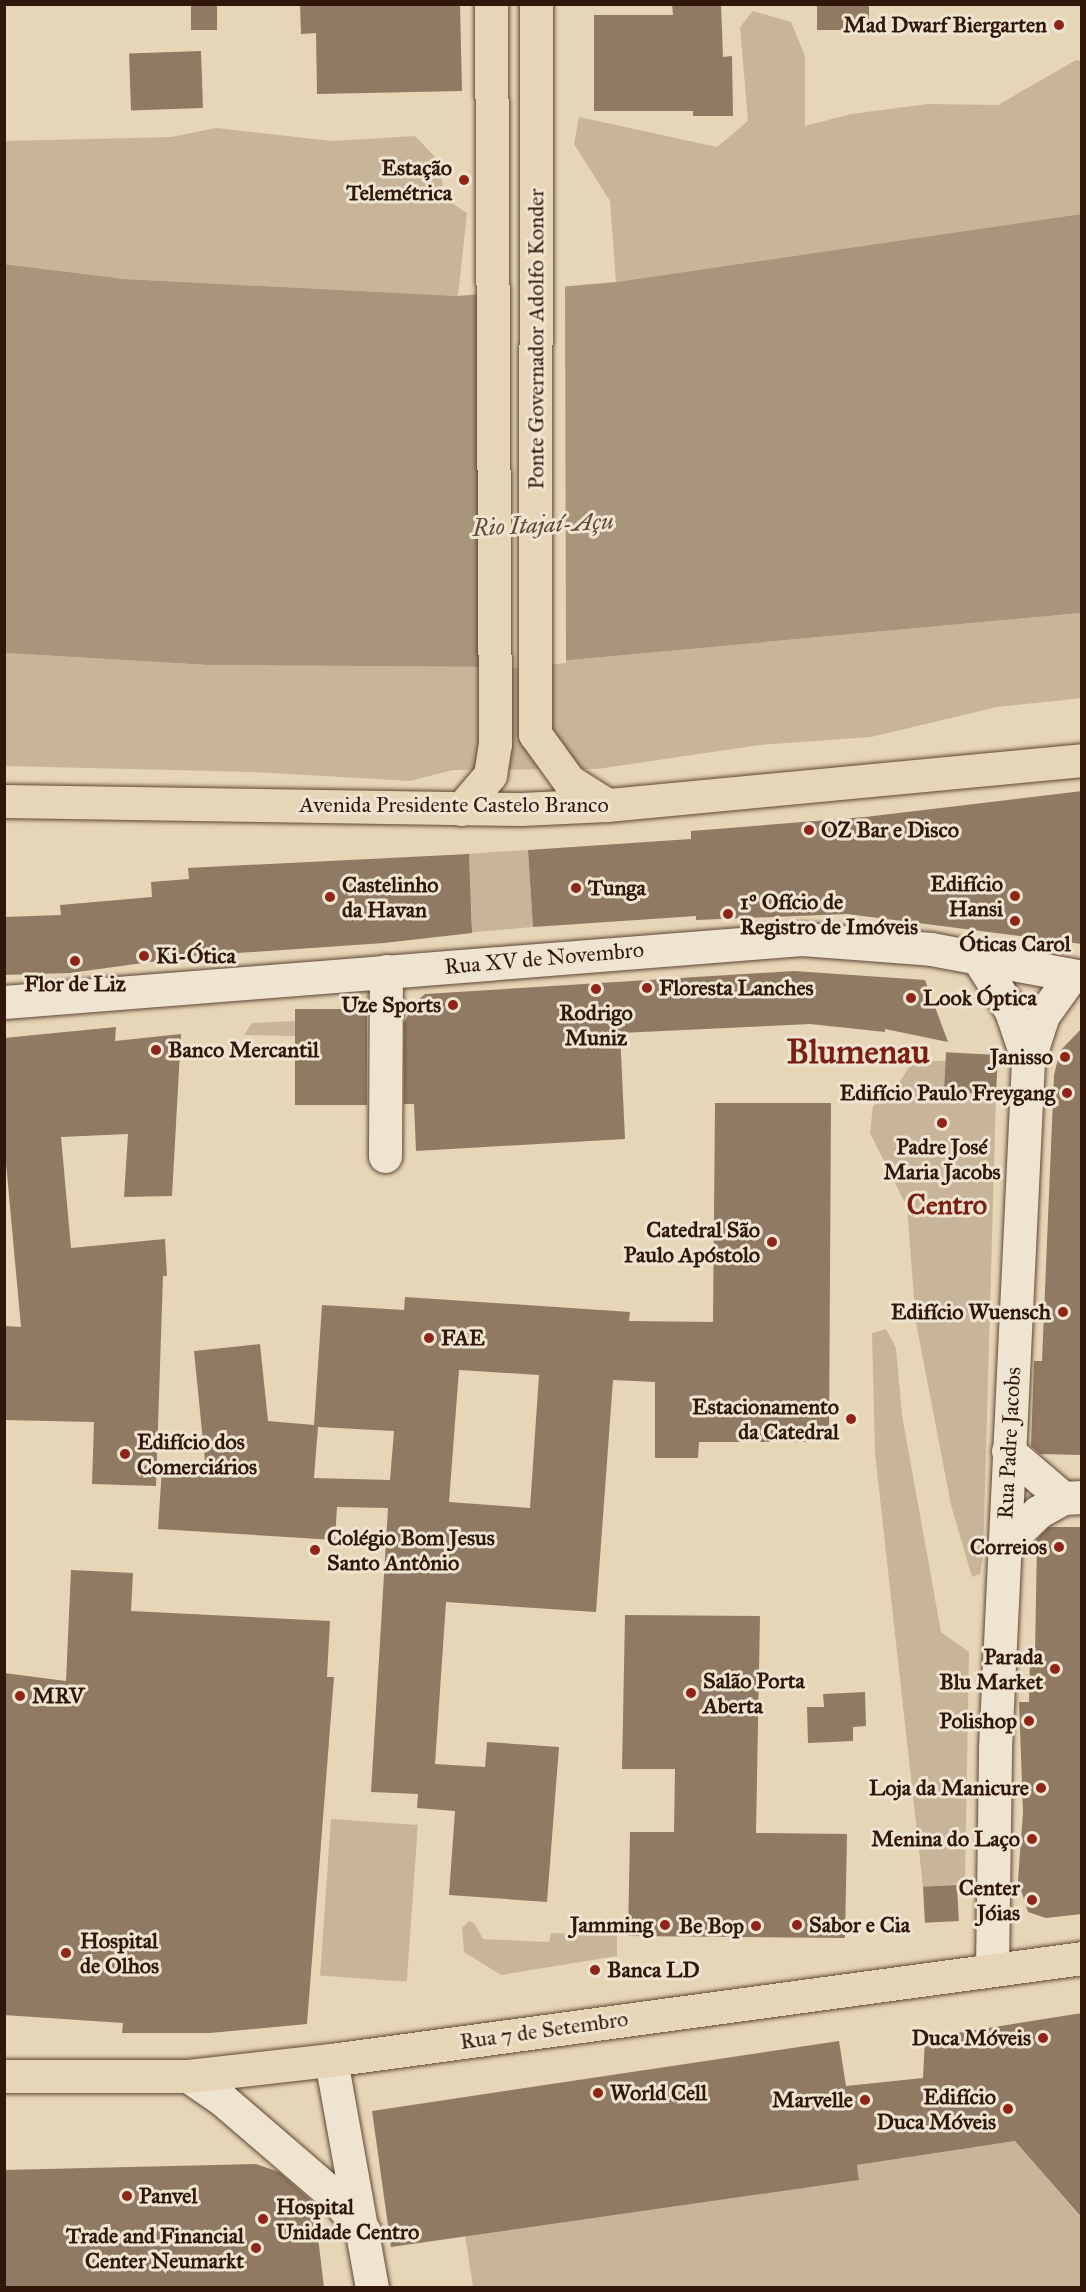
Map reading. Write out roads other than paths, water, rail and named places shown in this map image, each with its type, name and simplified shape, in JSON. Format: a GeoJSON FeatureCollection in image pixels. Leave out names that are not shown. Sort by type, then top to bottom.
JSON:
{"type":"FeatureCollection","features":[{"type":"Feature","properties":{"kind":"main road","name":"Ponte Governador Adolfo Konder"},"geometry":{"type":"LineString","coordinates":[[461,809],[490,775],[495,744],[491,4]]}},
{"type":"Feature","properties":{"kind":"main road","name":"Ponte Governador Adolfo Konder"},"geometry":{"type":"LineString","coordinates":[[536,4],[536,734],[568,781],[607,805]]}},
{"type":"Feature","properties":{"kind":"main road","name":"Avenida Presidente Castelo Branco"},"geometry":{"type":"LineString","coordinates":[[4,801],[461,809],[607,805],[1082,760]]}},
{"type":"Feature","properties":{"kind":"main road","name":"Rua 7 de Setembro"},"geometry":{"type":"LineString","coordinates":[[4,2076],[188,2076],[331,2060],[1082,1958]]}},
{"type":"Feature","properties":{"kind":"street","name":"Rua XV de Novembro"},"geometry":{"type":"LineString","coordinates":[[4,1002],[802,939],[931,949],[1076,976]]}},
{"type":"Feature","properties":{"kind":"street","name":"Rua Padre Jacobs"},"geometry":{"type":"LineString","coordinates":[[978,958],[1011,1011],[1028,1061]]}},
{"type":"Feature","properties":{"kind":"street"},"geometry":{"type":"LineString","coordinates":[[385,1156],[386,971]]}},
{"type":"Feature","properties":{"kind":"street","name":"Rua Padre Jacobs"},"geometry":{"type":"LineString","coordinates":[[992,1969],[1004,1545],[1028,1061],[1044,1015],[1076,976]]}},
{"type":"Feature","properties":{"kind":"street"},"geometry":{"type":"LineString","coordinates":[[1008,1451],[1072,1498]]}},
{"type":"Feature","properties":{"kind":"street"},"geometry":{"type":"LineString","coordinates":[[1004,1545],[1038,1512],[1072,1498]]}},
{"type":"Feature","properties":{"kind":"street"},"geometry":{"type":"LineString","coordinates":[[331,2060],[364,2231],[372,2288]]}},
{"type":"Feature","properties":{"kind":"street"},"geometry":{"type":"LineString","coordinates":[[188,2076],[224,2100],[330,2192],[364,2231]]}},
{"type":"Feature","properties":{"kind":"water","name":"Rio Itajaí-Açu"},"geometry":{"type":"Polygon","coordinates":[[[1081,214],[1081,613],[494,667],[208,665],[5,653],[4,264],[125,279],[458,296],[616,282],[1081,214]]]}},
{"type":"Feature","properties":{"kind":"place","name":"Mad Dwarf Biergarten"},"geometry":{"type":"Point","coordinates":[1059,25]}},
{"type":"Feature","properties":{"kind":"place","name":"Estação Telemétrica"},"geometry":{"type":"Point","coordinates":[464,180]}},
{"type":"Feature","properties":{"kind":"place","name":"OZ Bar e Disco"},"geometry":{"type":"Point","coordinates":[809,830]}},
{"type":"Feature","properties":{"kind":"place","name":"Tunga"},"geometry":{"type":"Point","coordinates":[576,888]}},
{"type":"Feature","properties":{"kind":"place","name":"Edifício Hansi"},"geometry":{"type":"Point","coordinates":[1015,896]}},
{"type":"Feature","properties":{"kind":"place","name":"Castelinho da Havan"},"geometry":{"type":"Point","coordinates":[330,897]}},
{"type":"Feature","properties":{"kind":"place","name":"1º Ofício de Registro de Imóveis"},"geometry":{"type":"Point","coordinates":[728,914]}},
{"type":"Feature","properties":{"kind":"place","name":"Óticas Carol"},"geometry":{"type":"Point","coordinates":[1015,921]}},
{"type":"Feature","properties":{"kind":"place","name":"Ki-Ótica"},"geometry":{"type":"Point","coordinates":[144,956]}},
{"type":"Feature","properties":{"kind":"place","name":"Flor de Liz"},"geometry":{"type":"Point","coordinates":[75,961]}},
{"type":"Feature","properties":{"kind":"place","name":"Floresta Lanches"},"geometry":{"type":"Point","coordinates":[647,988]}},
{"type":"Feature","properties":{"kind":"place","name":"Rodrigo Muniz"},"geometry":{"type":"Point","coordinates":[596,989]}},
{"type":"Feature","properties":{"kind":"place","name":"Look Óptica"},"geometry":{"type":"Point","coordinates":[911,998]}},
{"type":"Feature","properties":{"kind":"place","name":"Uze Sports"},"geometry":{"type":"Point","coordinates":[453,1005]}},
{"type":"Feature","properties":{"kind":"place","name":"Banco Mercantil"},"geometry":{"type":"Point","coordinates":[156,1050]}},
{"type":"Feature","properties":{"kind":"place","name":"Janisso"},"geometry":{"type":"Point","coordinates":[1065,1057]}},
{"type":"Feature","properties":{"kind":"place","name":"Edifício Paulo Freygang"},"geometry":{"type":"Point","coordinates":[1067,1093]}},
{"type":"Feature","properties":{"kind":"place","name":"Padre José Maria Jacobs"},"geometry":{"type":"Point","coordinates":[942,1123]}},
{"type":"Feature","properties":{"kind":"place","name":"Catedral São Paulo Apóstolo"},"geometry":{"type":"Point","coordinates":[772,1242]}},
{"type":"Feature","properties":{"kind":"place","name":"Edifício Wuensch"},"geometry":{"type":"Point","coordinates":[1063,1312]}},
{"type":"Feature","properties":{"kind":"place","name":"FAE"},"geometry":{"type":"Point","coordinates":[429,1338]}},
{"type":"Feature","properties":{"kind":"place","name":"Estacionamento da Catedral"},"geometry":{"type":"Point","coordinates":[851,1419]}},
{"type":"Feature","properties":{"kind":"place","name":"Edifício dos Comerciários"},"geometry":{"type":"Point","coordinates":[125,1454]}},
{"type":"Feature","properties":{"kind":"place","name":"Correios"},"geometry":{"type":"Point","coordinates":[1059,1547]}},
{"type":"Feature","properties":{"kind":"place","name":"Colégio Bom Jesus Santo Antônio"},"geometry":{"type":"Point","coordinates":[315,1550]}},
{"type":"Feature","properties":{"kind":"place","name":"Parada Blu Market"},"geometry":{"type":"Point","coordinates":[1055,1669]}},
{"type":"Feature","properties":{"kind":"place","name":"Salão Porta Aberta"},"geometry":{"type":"Point","coordinates":[691,1693]}},
{"type":"Feature","properties":{"kind":"place","name":"MRV"},"geometry":{"type":"Point","coordinates":[20,1696]}},
{"type":"Feature","properties":{"kind":"place","name":"Polishop"},"geometry":{"type":"Point","coordinates":[1029,1721]}},
{"type":"Feature","properties":{"kind":"place","name":"Loja da Manicure"},"geometry":{"type":"Point","coordinates":[1041,1788]}},
{"type":"Feature","properties":{"kind":"place","name":"Menina do Laço"},"geometry":{"type":"Point","coordinates":[1032,1839]}},
{"type":"Feature","properties":{"kind":"place","name":"Center Jóias"},"geometry":{"type":"Point","coordinates":[1032,1900]}},
{"type":"Feature","properties":{"kind":"place","name":"Jamming"},"geometry":{"type":"Point","coordinates":[665,1925]}},
{"type":"Feature","properties":{"kind":"place","name":"Sabor e Cia"},"geometry":{"type":"Point","coordinates":[797,1925]}},
{"type":"Feature","properties":{"kind":"place","name":"Be Bop"},"geometry":{"type":"Point","coordinates":[756,1926]}},
{"type":"Feature","properties":{"kind":"place","name":"Hospital de Olhos"},"geometry":{"type":"Point","coordinates":[66,1953]}},
{"type":"Feature","properties":{"kind":"place","name":"Banca LD"},"geometry":{"type":"Point","coordinates":[595,1970]}},
{"type":"Feature","properties":{"kind":"place","name":"Duca Móveis"},"geometry":{"type":"Point","coordinates":[1043,2038]}},
{"type":"Feature","properties":{"kind":"place","name":"World Cell"},"geometry":{"type":"Point","coordinates":[598,2093]}},
{"type":"Feature","properties":{"kind":"place","name":"Marvelle"},"geometry":{"type":"Point","coordinates":[865,2100]}},
{"type":"Feature","properties":{"kind":"place","name":"Edifício Duca Móveis"},"geometry":{"type":"Point","coordinates":[1008,2109]}},
{"type":"Feature","properties":{"kind":"place","name":"Panvel"},"geometry":{"type":"Point","coordinates":[127,2196]}},
{"type":"Feature","properties":{"kind":"place","name":"Hospital Unidade Centro"},"geometry":{"type":"Point","coordinates":[263,2219]}},
{"type":"Feature","properties":{"kind":"place","name":"Trade and Financial Center Neumarkt"},"geometry":{"type":"Point","coordinates":[256,2248]}},
{"type":"Feature","properties":{"kind":"district","name":"Blumenau"},"geometry":{"type":"Point","coordinates":[858,1052]}},
{"type":"Feature","properties":{"kind":"district","name":"Centro"},"geometry":{"type":"Point","coordinates":[947,1205]}}]}
